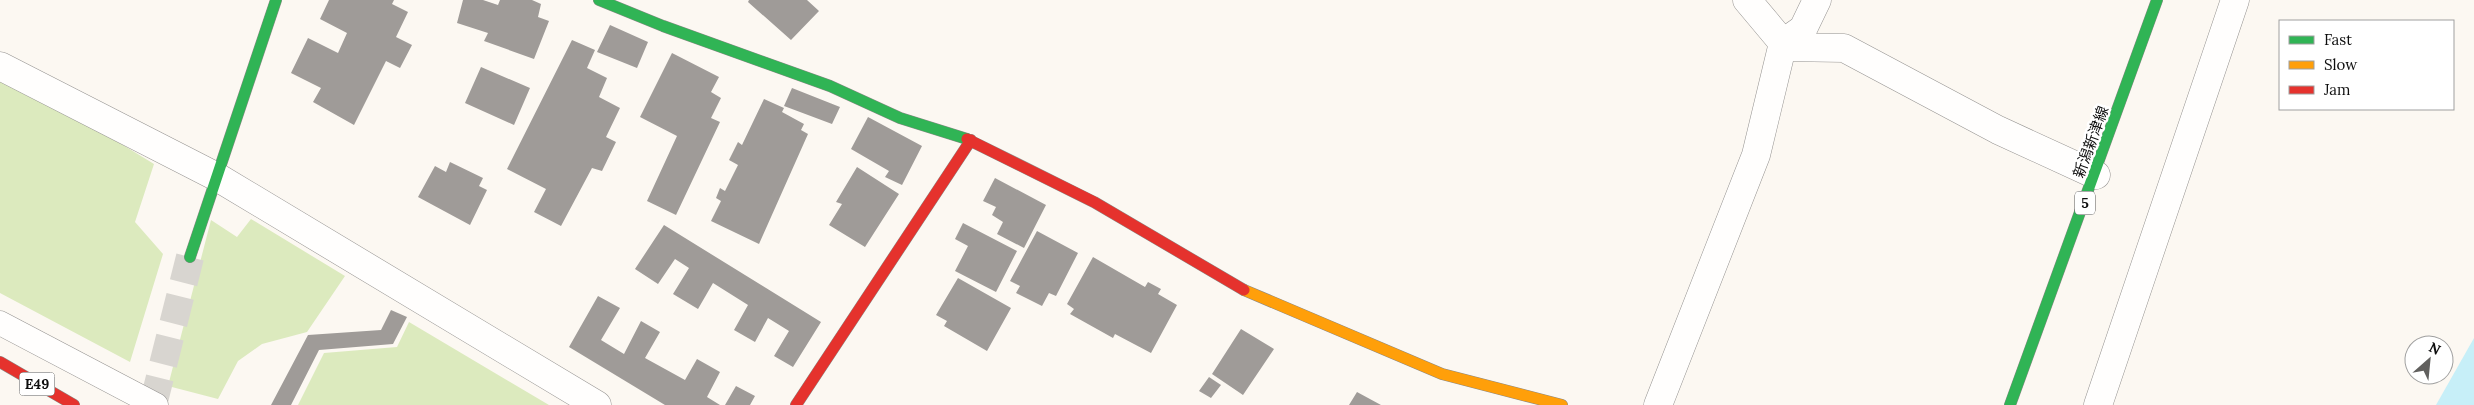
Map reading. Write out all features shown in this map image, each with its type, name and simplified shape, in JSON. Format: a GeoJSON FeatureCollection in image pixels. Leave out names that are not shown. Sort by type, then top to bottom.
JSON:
{"type":"FeatureCollection","features":[{"type":"Feature","properties":{"kind":"main road"},"geometry":{"type":"LineString","coordinates":[[190,257],[276,0]]}},
{"type":"Feature","properties":{"kind":"main road"},"geometry":{"type":"LineString","coordinates":[[600,0],[663,26],[830,86],[900,118],[971,140],[1094,202],[1252,295],[1442,374],[1562,405]]}},
{"type":"Feature","properties":{"kind":"main road","name":"新潟新津線"},"geometry":{"type":"LineString","coordinates":[[2010,405],[2096,174],[2157,0]]}},
{"type":"Feature","properties":{"kind":"main road"},"geometry":{"type":"LineString","coordinates":[[796,405],[971,140]]}},
{"type":"Feature","properties":{"kind":"main road","name":"E49"},"geometry":{"type":"LineString","coordinates":[[0,362],[74,405]]}},
{"type":"Feature","properties":{"kind":"street"},"geometry":{"type":"LineString","coordinates":[[1747,0],[1783,45],[1844,48],[1998,130],[2096,174]]}},
{"type":"Feature","properties":{"kind":"street"},"geometry":{"type":"LineString","coordinates":[[1658,405],[1756,155],[1783,45],[1803,29],[1817,0]]}},
{"type":"Feature","properties":{"kind":"street"},"geometry":{"type":"LineString","coordinates":[[2098,405],[2235,0]]}},
{"type":"Feature","properties":{"kind":"street"},"geometry":{"type":"LineString","coordinates":[[0,66],[217,176],[597,405]]}},
{"type":"Feature","properties":{"kind":"lane"},"geometry":{"type":"LineString","coordinates":[[0,323],[156,405]]}},
{"type":"Feature","properties":{"kind":"green space"},"geometry":{"type":"Polygon","coordinates":[[[0,77],[69,112],[154,164],[135,222],[163,254],[130,362],[0,293],[0,77]]]}},
{"type":"Feature","properties":{"kind":"green space"},"geometry":{"type":"Polygon","coordinates":[[[251,219],[345,276],[307,332],[262,344],[238,361],[218,399],[168,386],[211,220],[237,237],[251,219]]]}},
{"type":"Feature","properties":{"kind":"green space"},"geometry":{"type":"Polygon","coordinates":[[[409,322],[549,405],[298,405],[324,353],[397,347],[409,322]]]}},
{"type":"Feature","properties":{"kind":"water"},"geometry":{"type":"Polygon","coordinates":[[[2474,338],[2474,405],[2436,405],[2447,385],[2454,385],[2454,373],[2474,338]]]}},
{"type":"Feature","properties":{"kind":"building"},"geometry":{"type":"Polygon","coordinates":[[[329,0],[394,0],[392,4],[408,12],[396,37],[412,45],[400,68],[386,61],[354,125],[313,102],[321,88],[291,73],[308,38],[338,53],[347,33],[320,19],[329,0]]]}},
{"type":"Feature","properties":{"kind":"building"},"geometry":{"type":"Polygon","coordinates":[[[463,0],[483,0],[498,5],[500,0],[532,0],[541,4],[538,17],[549,21],[534,59],[484,41],[488,33],[457,23],[463,0]]]}},
{"type":"Feature","properties":{"kind":"building"},"geometry":{"type":"Polygon","coordinates":[[[749,0],[807,0],[819,11],[791,40],[748,2],[749,0]]]}},
{"type":"Feature","properties":{"kind":"building"},"geometry":{"type":"Polygon","coordinates":[[[610,25],[648,42],[637,68],[597,52],[610,25]]]}},
{"type":"Feature","properties":{"kind":"building"},"geometry":{"type":"Polygon","coordinates":[[[572,40],[595,50],[587,68],[607,78],[599,97],[620,108],[606,137],[616,142],[602,171],[592,168],[561,226],[534,212],[546,189],[507,169],[572,40]]]}},
{"type":"Feature","properties":{"kind":"building"},"geometry":{"type":"Polygon","coordinates":[[[672,53],[719,77],[711,92],[721,98],[711,118],[720,122],[676,215],[647,201],[677,136],[640,117],[672,53]]]}},
{"type":"Feature","properties":{"kind":"building"},"geometry":{"type":"Polygon","coordinates":[[[481,67],[530,88],[514,125],[465,103],[481,67]]]}},
{"type":"Feature","properties":{"kind":"building"},"geometry":{"type":"Polygon","coordinates":[[[792,88],[840,107],[832,124],[784,106],[792,88]]]}},
{"type":"Feature","properties":{"kind":"building"},"geometry":{"type":"Polygon","coordinates":[[[764,99],[784,108],[782,112],[804,124],[801,130],[808,134],[759,244],[711,221],[721,201],[716,198],[720,188],[725,191],[738,165],[729,160],[738,142],[742,145],[764,99]]]}},
{"type":"Feature","properties":{"kind":"building"},"geometry":{"type":"Polygon","coordinates":[[[868,117],[922,146],[902,185],[885,177],[889,171],[851,149],[868,117]]]}},
{"type":"Feature","properties":{"kind":"building"},"geometry":{"type":"Polygon","coordinates":[[[450,162],[483,178],[479,186],[487,190],[470,225],[418,197],[435,166],[446,172],[450,162]]]}},
{"type":"Feature","properties":{"kind":"building"},"geometry":{"type":"Polygon","coordinates":[[[857,167],[899,194],[865,247],[829,225],[842,204],[836,202],[857,167]]]}},
{"type":"Feature","properties":{"kind":"building"},"geometry":{"type":"Polygon","coordinates":[[[995,178],[1046,205],[1024,248],[997,234],[1003,222],[992,215],[996,207],[983,201],[995,178]]]}},
{"type":"Feature","properties":{"kind":"building"},"geometry":{"type":"Polygon","coordinates":[[[963,223],[1017,251],[996,292],[955,271],[968,246],[955,239],[963,223]]]}},
{"type":"Feature","properties":{"kind":"building"},"geometry":{"type":"Polygon","coordinates":[[[664,225],[821,322],[793,367],[774,356],[789,331],[768,318],[755,342],[734,330],[748,305],[713,283],[698,309],[673,294],[689,268],[675,259],[658,284],[635,269],[664,225]]]}},
{"type":"Feature","properties":{"kind":"building"},"geometry":{"type":"Polygon","coordinates":[[[1037,231],[1078,253],[1056,296],[1049,293],[1042,306],[1016,293],[1020,286],[1010,281],[1037,231]]]}},
{"type":"Feature","properties":{"kind":"building"},"geometry":{"type":"Polygon","coordinates":[[[1093,257],[1145,287],[1148,282],[1161,289],[1158,294],[1177,305],[1151,353],[1115,334],[1113,338],[1070,314],[1074,309],[1067,304],[1093,257]]]}},
{"type":"Feature","properties":{"kind":"building"},"geometry":{"type":"Polygon","coordinates":[[[958,278],[1011,308],[987,351],[944,326],[947,321],[936,315],[958,278]]]}},
{"type":"Feature","properties":{"kind":"building"},"geometry":{"type":"Polygon","coordinates":[[[598,296],[620,308],[601,340],[624,354],[641,321],[660,332],[645,358],[685,380],[697,359],[720,372],[707,397],[720,405],[665,405],[569,347],[598,296]]]}},
{"type":"Feature","properties":{"kind":"building"},"geometry":{"type":"Polygon","coordinates":[[[391,310],[407,317],[393,344],[319,350],[291,405],[271,405],[308,335],[381,330],[391,310]]]}},
{"type":"Feature","properties":{"kind":"building"},"geometry":{"type":"Polygon","coordinates":[[[1241,329],[1274,349],[1243,395],[1212,374],[1241,329]]]}},
{"type":"Feature","properties":{"kind":"building"},"geometry":{"type":"Polygon","coordinates":[[[1209,377],[1221,385],[1211,398],[1199,391],[1209,377]]]}},
{"type":"Feature","properties":{"kind":"building"},"geometry":{"type":"Polygon","coordinates":[[[736,386],[755,396],[750,405],[725,405],[736,386]]]}},
{"type":"Feature","properties":{"kind":"building"},"geometry":{"type":"Polygon","coordinates":[[[1357,392],[1381,405],[1349,405],[1357,392]]]}},
{"type":"Feature","properties":{"kind":"tunnel"},"geometry":{"type":"LineString","coordinates":[[153,405],[190,257]]}},
{"type":"Feature","properties":{"kind":"traffic: fast"},"geometry":{"type":"LineString","coordinates":[[190,257],[276,0]]}},
{"type":"Feature","properties":{"kind":"traffic: fast"},"geometry":{"type":"LineString","coordinates":[[599,0],[663,26],[830,86],[900,118],[967,139]]}},
{"type":"Feature","properties":{"kind":"traffic: fast"},"geometry":{"type":"LineString","coordinates":[[2010,405],[2157,0]]}},
{"type":"Feature","properties":{"kind":"traffic: slow"},"geometry":{"type":"LineString","coordinates":[[1244,290],[1442,374],[1562,405]]}},
{"type":"Feature","properties":{"kind":"traffic: jam"},"geometry":{"type":"LineString","coordinates":[[967,139],[1094,202],[1244,290]]}},
{"type":"Feature","properties":{"kind":"traffic: jam"},"geometry":{"type":"LineString","coordinates":[[796,405],[971,140]]}},
{"type":"Feature","properties":{"kind":"traffic: jam"},"geometry":{"type":"LineString","coordinates":[[0,362],[74,405]]}}]}
